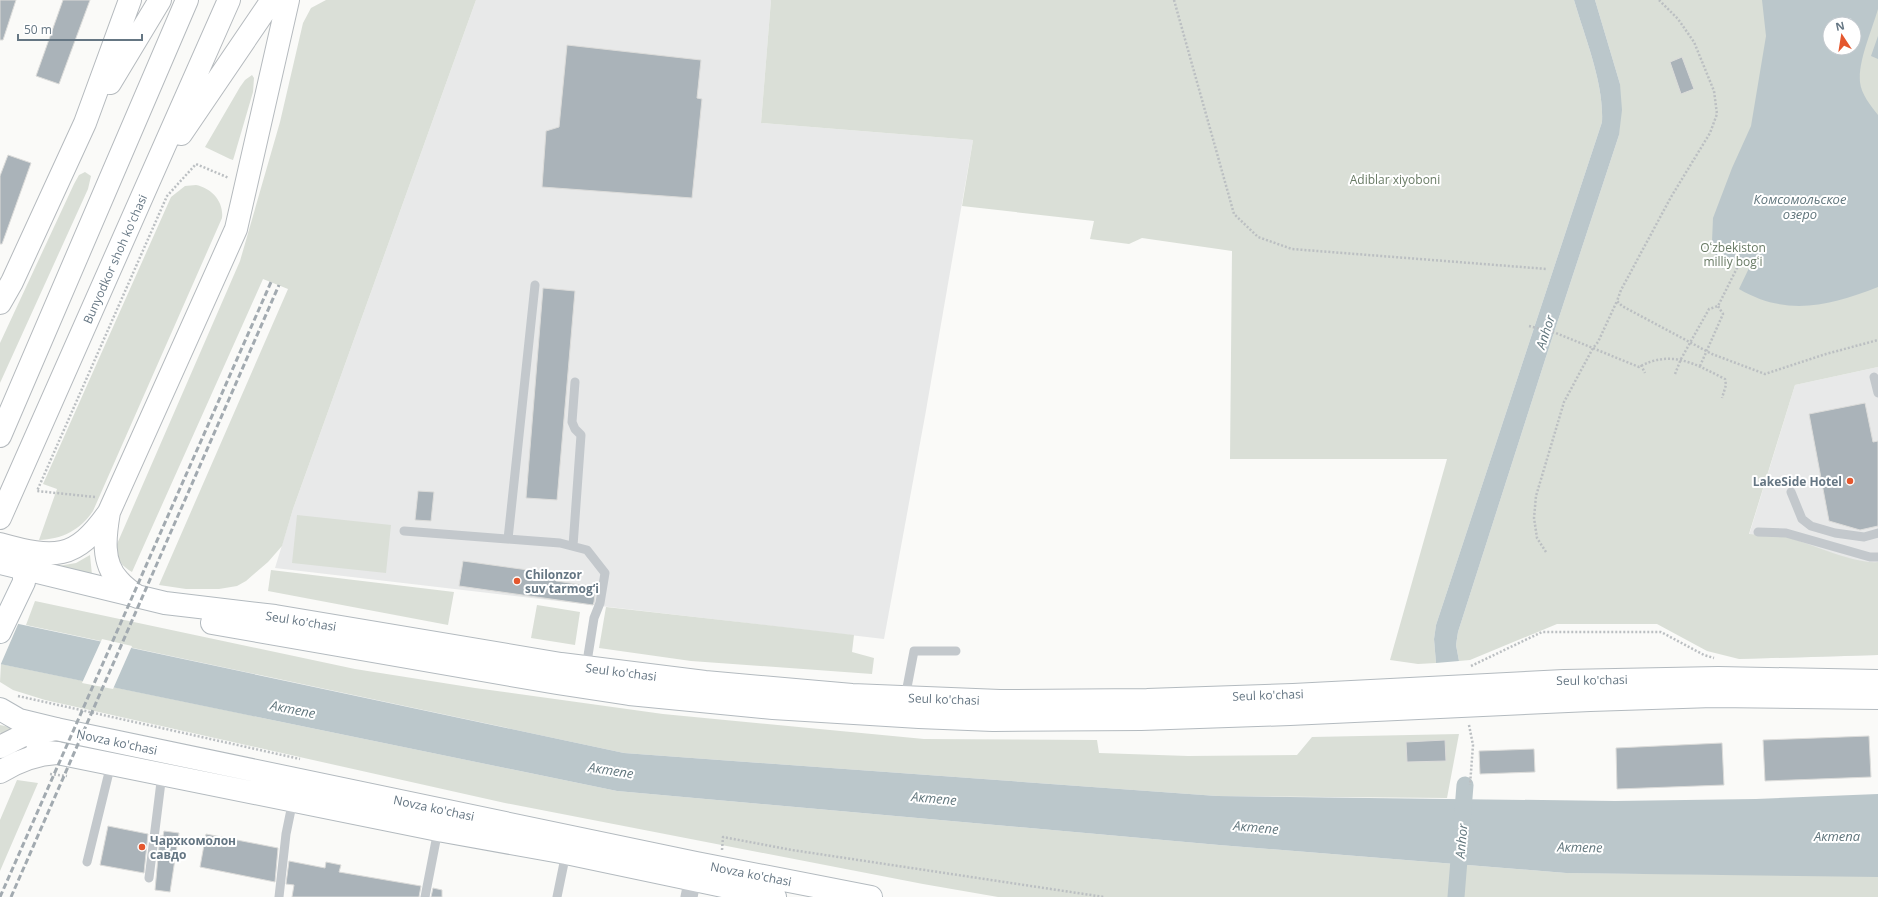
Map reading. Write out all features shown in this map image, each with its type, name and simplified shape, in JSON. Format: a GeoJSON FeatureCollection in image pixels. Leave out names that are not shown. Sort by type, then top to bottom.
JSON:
{"type":"FeatureCollection","features":[{"type":"Feature","properties":{"kind":"main road"},"geometry":{"type":"LineString","coordinates":[[0,303],[12,282],[85,123],[130,0]]}},
{"type":"Feature","properties":{"kind":"main road"},"geometry":{"type":"LineString","coordinates":[[85,123],[160,0]]}},
{"type":"Feature","properties":{"kind":"main road"},"geometry":{"type":"LineString","coordinates":[[143,105],[167,0]]}},
{"type":"Feature","properties":{"kind":"main road"},"geometry":{"type":"LineString","coordinates":[[0,436],[188,0]]}},
{"type":"Feature","properties":{"kind":"main road","name":"Bunyodkor shoh ko'chasi"},"geometry":{"type":"LineString","coordinates":[[0,518],[229,0]]}},
{"type":"Feature","properties":{"kind":"main road"},"geometry":{"type":"LineString","coordinates":[[150,180],[272,0]]}},
{"type":"Feature","properties":{"kind":"main road"},"geometry":{"type":"LineString","coordinates":[[0,544],[44,554],[70,550],[86,541],[105,505],[236,229],[288,0]]}},
{"type":"Feature","properties":{"kind":"main road"},"geometry":{"type":"LineString","coordinates":[[105,505],[105,538],[108,562],[119,581],[138,597]]}},
{"type":"Feature","properties":{"kind":"main road"},"geometry":{"type":"LineString","coordinates":[[0,632],[13,604],[15,571]]}},
{"type":"Feature","properties":{"kind":"main road","name":"Seul ko'chasi"},"geometry":{"type":"LineString","coordinates":[[15,571],[165,603],[275,616],[586,668],[780,690],[905,698],[1000,701],[1438,697]]}},
{"type":"Feature","properties":{"kind":"main road","name":"Seul ko'chasi"},"geometry":{"type":"LineString","coordinates":[[15,571],[151,612],[557,683],[629,694],[758,706],[934,718],[1067,720],[1282,715],[1438,697],[1468,695],[1878,698]]}},
{"type":"Feature","properties":{"kind":"main road","name":"Seul ko'chasi"},"geometry":{"type":"LineString","coordinates":[[1468,695],[1564,680],[1718,678],[1878,681]]}},
{"type":"Feature","properties":{"kind":"main road","name":"Novza ko'chasi"},"geometry":{"type":"LineString","coordinates":[[7,702],[20,720],[693,880],[872,897]]}},
{"type":"Feature","properties":{"kind":"main road"},"geometry":{"type":"LineString","coordinates":[[0,747],[22,736],[56,729]]}},
{"type":"Feature","properties":{"kind":"main road","name":"Novza ko'chasi"},"geometry":{"type":"LineString","coordinates":[[0,751],[57,753],[438,830],[566,853],[775,897]]}},
{"type":"Feature","properties":{"kind":"main road"},"geometry":{"type":"LineString","coordinates":[[0,772],[26,759],[41,754],[57,753]]}},
{"type":"Feature","properties":{"kind":"lane"},"geometry":{"type":"LineString","coordinates":[[508,539],[535,285]]}},
{"type":"Feature","properties":{"kind":"lane"},"geometry":{"type":"LineString","coordinates":[[1874,377],[1878,393]]}},
{"type":"Feature","properties":{"kind":"lane"},"geometry":{"type":"LineString","coordinates":[[573,546],[581,435],[575,429],[572,422],[576,382]]}},
{"type":"Feature","properties":{"kind":"lane"},"geometry":{"type":"LineString","coordinates":[[1791,492],[1802,519],[1811,526],[1864,537],[1878,533]]}},
{"type":"Feature","properties":{"kind":"lane"},"geometry":{"type":"LineString","coordinates":[[404,531],[560,543],[587,550],[605,573],[600,603],[594,618],[586,668]]}},
{"type":"Feature","properties":{"kind":"lane"},"geometry":{"type":"LineString","coordinates":[[1758,532],[1786,533],[1870,557],[1878,557]]}},
{"type":"Feature","properties":{"kind":"lane"},"geometry":{"type":"LineString","coordinates":[[905,698],[914,651],[956,651]]}},
{"type":"Feature","properties":{"kind":"lane"},"geometry":{"type":"LineString","coordinates":[[86,862],[112,764]]}},
{"type":"Feature","properties":{"kind":"lane"},"geometry":{"type":"LineString","coordinates":[[149,878],[162,774]]}},
{"type":"Feature","properties":{"kind":"lane"},"geometry":{"type":"LineString","coordinates":[[279,897],[286,834],[293,800]]}},
{"type":"Feature","properties":{"kind":"lane"},"geometry":{"type":"LineString","coordinates":[[425,897],[438,830]]}},
{"type":"Feature","properties":{"kind":"lane"},"geometry":{"type":"LineString","coordinates":[[557,897],[566,853]]}},
{"type":"Feature","properties":{"kind":"path"},"geometry":{"type":"LineString","coordinates":[[1174,0],[1234,214],[1258,236],[1292,249],[1547,269]]}},
{"type":"Feature","properties":{"kind":"path"},"geometry":{"type":"LineString","coordinates":[[1546,552],[1537,538],[1534,518],[1536,496],[1564,402],[1593,348],[1598,342],[1621,290],[1671,197],[1710,133],[1716,114],[1714,91],[1694,42],[1678,19],[1659,0]]}},
{"type":"Feature","properties":{"kind":"path"},"geometry":{"type":"LineString","coordinates":[[105,505],[37,491],[166,196],[196,164],[246,184]]}},
{"type":"Feature","properties":{"kind":"path"},"geometry":{"type":"LineString","coordinates":[[1718,306],[1740,262]]}},
{"type":"Feature","properties":{"kind":"path"},"geometry":{"type":"LineString","coordinates":[[1617,301],[1622,306],[1707,351],[1765,374],[1826,354],[1878,340]]}},
{"type":"Feature","properties":{"kind":"path"},"geometry":{"type":"LineString","coordinates":[[1675,374],[1681,358],[1709,308],[1718,306]]}},
{"type":"Feature","properties":{"kind":"path"},"geometry":{"type":"LineString","coordinates":[[1700,366],[1723,314],[1718,306]]}},
{"type":"Feature","properties":{"kind":"path"},"geometry":{"type":"LineString","coordinates":[[1530,326],[1556,334],[1639,366],[1660,359],[1681,358],[1724,379],[1726,385],[1722,398]]}},
{"type":"Feature","properties":{"kind":"path"},"geometry":{"type":"LineString","coordinates":[[1641,365],[1645,374]]}},
{"type":"Feature","properties":{"kind":"path"},"geometry":{"type":"LineString","coordinates":[[1470,785],[1473,745],[1468,695],[1542,632],[1661,632],[1704,655],[1719,659]]}},
{"type":"Feature","properties":{"kind":"path"},"geometry":{"type":"LineString","coordinates":[[7,702],[33,700],[304,760]]}},
{"type":"Feature","properties":{"kind":"path"},"geometry":{"type":"LineString","coordinates":[[714,848],[722,850],[723,837],[792,850],[1104,897]]}},
{"type":"Feature","properties":{"kind":"shaded area"},"geometry":{"type":"Polygon","coordinates":[[[476,0],[771,0],[761,123],[973,140],[925,416],[884,639],[275,568],[293,509],[476,0]]]}},
{"type":"Feature","properties":{"kind":"shaded area"},"geometry":{"type":"Polygon","coordinates":[[[1878,367],[1878,655],[1739,659],[1749,535],[1795,385],[1878,367]]]}},
{"type":"Feature","properties":{"kind":"green space"},"geometry":{"type":"Polygon","coordinates":[[[326,0],[476,0],[293,509],[282,546],[268,562],[246,581],[237,586],[219,589],[186,589],[159,585],[288,289],[263,279],[132,572],[124,567],[119,561],[117,544],[240,261],[280,122],[303,23],[311,8],[326,0]]]}},
{"type":"Feature","properties":{"kind":"green space","name":"Adiblar xiyoboni"},"geometry":{"type":"Polygon","coordinates":[[[771,0],[1574,0],[1597,76],[1602,107],[1602,122],[1436,625],[1434,639],[1436,663],[1418,664],[1390,660],[1447,459],[1230,459],[1232,251],[1142,238],[1129,244],[1090,239],[1094,221],[962,206],[973,140],[761,123],[771,0]]]}},
{"type":"Feature","properties":{"kind":"green space","name":"Oʻzbekiston milliy bogʻi"},"geometry":{"type":"Polygon","coordinates":[[[1595,0],[1878,0],[1878,367],[1795,385],[1749,534],[1783,536],[1845,557],[1869,562],[1878,562],[1878,655],[1739,659],[1707,651],[1657,624],[1557,624],[1470,660],[1459,661],[1456,645],[1458,632],[1619,135],[1620,84],[1595,0]]]}},
{"type":"Feature","properties":{"kind":"green space"},"geometry":{"type":"Polygon","coordinates":[[[252,75],[254,78],[253,92],[233,160],[205,147],[240,87],[245,80],[252,75]]]}},
{"type":"Feature","properties":{"kind":"green space"},"geometry":{"type":"Polygon","coordinates":[[[85,172],[91,176],[88,189],[0,383],[0,343],[74,184],[79,175],[85,172]]]}},
{"type":"Feature","properties":{"kind":"green space"},"geometry":{"type":"Polygon","coordinates":[[[196,185],[207,189],[219,201],[222,218],[93,511],[88,518],[70,532],[56,538],[39,540],[57,489],[43,484],[171,197],[185,186],[196,185]]]}},
{"type":"Feature","properties":{"kind":"green space"},"geometry":{"type":"Polygon","coordinates":[[[297,515],[391,525],[386,573],[292,563],[297,515]]]}},
{"type":"Feature","properties":{"kind":"green space"},"geometry":{"type":"Polygon","coordinates":[[[90,555],[92,575],[58,566],[76,563],[90,555]]]}},
{"type":"Feature","properties":{"kind":"green space"},"geometry":{"type":"Polygon","coordinates":[[[271,570],[454,592],[448,625],[268,591],[271,570]]]}},
{"type":"Feature","properties":{"kind":"green space"},"geometry":{"type":"Polygon","coordinates":[[[35,601],[355,669],[475,688],[663,714],[924,739],[1097,740],[1099,753],[1188,756],[1297,755],[1312,737],[1459,734],[1447,798],[1217,796],[624,753],[26,625],[35,601]]]}},
{"type":"Feature","properties":{"kind":"green space"},"geometry":{"type":"Polygon","coordinates":[[[537,605],[580,612],[575,645],[531,638],[537,605]]]}},
{"type":"Feature","properties":{"kind":"green space"},"geometry":{"type":"Polygon","coordinates":[[[606,607],[854,635],[852,652],[874,658],[872,674],[691,661],[599,648],[606,607]]]}},
{"type":"Feature","properties":{"kind":"green space"},"geometry":{"type":"Polygon","coordinates":[[[1,664],[617,791],[1219,845],[1566,873],[1878,876],[1878,897],[998,897],[923,884],[505,803],[45,700],[13,690],[0,682],[1,664]]]}},
{"type":"Feature","properties":{"kind":"green space"},"geometry":{"type":"Polygon","coordinates":[[[0,725],[24,730],[4,740],[0,732],[0,725]]]}},
{"type":"Feature","properties":{"kind":"green space"},"geometry":{"type":"Polygon","coordinates":[[[17,780],[38,783],[0,871],[0,820],[17,780]]]}},
{"type":"Feature","properties":{"kind":"water","name":"Anhor"},"geometry":{"type":"Polygon","coordinates":[[[1574,0],[1595,0],[1620,84],[1622,110],[1619,135],[1458,632],[1456,645],[1459,661],[1436,663],[1434,639],[1436,625],[1602,122],[1602,107],[1597,76],[1574,0]]]}},
{"type":"Feature","properties":{"kind":"water","name":"Комсомольское озеро"},"geometry":{"type":"Polygon","coordinates":[[[1762,0],[1878,0],[1878,9],[1863,55],[1860,82],[1862,91],[1878,115],[1878,287],[1860,294],[1825,303],[1808,306],[1791,306],[1757,298],[1739,289],[1750,266],[1730,257],[1723,269],[1717,260],[1712,242],[1713,218],[1732,168],[1751,126],[1766,36],[1762,0]]]}},
{"type":"Feature","properties":{"kind":"water"},"geometry":{"type":"Polygon","coordinates":[[[1878,36],[1878,59],[1871,56],[1878,36]]]}},
{"type":"Feature","properties":{"kind":"water","name":"Актепа"},"geometry":{"type":"Polygon","coordinates":[[[0,620],[624,753],[1217,796],[1615,801],[1756,799],[1878,794],[1878,877],[1566,873],[1219,845],[617,791],[0,664],[0,620]]]}},
{"type":"Feature","properties":{"kind":"pier"},"geometry":{"type":"Polygon","coordinates":[[[0,618],[19,622],[0,666],[0,618]]]}},
{"type":"Feature","properties":{"kind":"pier"},"geometry":{"type":"Polygon","coordinates":[[[102,639],[132,646],[113,689],[82,683],[102,639]]]}},
{"type":"Feature","properties":{"kind":"building"},"geometry":{"type":"Polygon","coordinates":[[[0,0],[16,0],[3,40],[0,40],[0,0]]]}},
{"type":"Feature","properties":{"kind":"building"},"geometry":{"type":"Polygon","coordinates":[[[63,0],[90,0],[59,84],[36,76],[63,0]]]}},
{"type":"Feature","properties":{"kind":"building"},"geometry":{"type":"Polygon","coordinates":[[[567,45],[701,60],[697,98],[702,99],[692,198],[542,187],[546,131],[559,127],[567,45]]]}},
{"type":"Feature","properties":{"kind":"building"},"geometry":{"type":"Polygon","coordinates":[[[1682,57],[1694,89],[1681,94],[1670,62],[1682,57]]]}},
{"type":"Feature","properties":{"kind":"building"},"geometry":{"type":"Polygon","coordinates":[[[8,155],[31,163],[2,244],[0,244],[0,176],[8,155]]]}},
{"type":"Feature","properties":{"kind":"building"},"geometry":{"type":"Polygon","coordinates":[[[543,288],[575,291],[557,500],[526,498],[543,288]]]}},
{"type":"Feature","properties":{"kind":"building","name":"LakeSide Hotel"},"geometry":{"type":"Polygon","coordinates":[[[1865,403],[1873,442],[1878,441],[1878,526],[1860,530],[1829,521],[1809,414],[1865,403]]]}},
{"type":"Feature","properties":{"kind":"building"},"geometry":{"type":"Polygon","coordinates":[[[418,491],[434,492],[431,521],[415,520],[418,491]]]}},
{"type":"Feature","properties":{"kind":"building"},"geometry":{"type":"Polygon","coordinates":[[[463,561],[557,574],[556,581],[596,587],[594,602],[593,605],[459,586],[463,561]]]}},
{"type":"Feature","properties":{"kind":"building"},"geometry":{"type":"Polygon","coordinates":[[[1869,736],[1871,777],[1765,781],[1763,740],[1869,736]]]}},
{"type":"Feature","properties":{"kind":"building"},"geometry":{"type":"Polygon","coordinates":[[[1445,740],[1446,761],[1407,762],[1406,742],[1445,740]]]}},
{"type":"Feature","properties":{"kind":"building"},"geometry":{"type":"Polygon","coordinates":[[[1722,743],[1724,785],[1617,789],[1616,748],[1722,743]]]}},
{"type":"Feature","properties":{"kind":"building"},"geometry":{"type":"Polygon","coordinates":[[[1534,749],[1535,772],[1480,774],[1479,751],[1534,749]]]}},
{"type":"Feature","properties":{"kind":"building"},"geometry":{"type":"Polygon","coordinates":[[[108,826],[148,834],[144,873],[100,865],[108,826]]]}},
{"type":"Feature","properties":{"kind":"building"},"geometry":{"type":"Polygon","coordinates":[[[164,831],[179,833],[170,892],[155,890],[160,836],[163,836],[164,831]]]}},
{"type":"Feature","properties":{"kind":"building"},"geometry":{"type":"Polygon","coordinates":[[[206,834],[278,848],[275,882],[200,867],[206,834]]]}},
{"type":"Feature","properties":{"kind":"building"},"geometry":{"type":"Polygon","coordinates":[[[289,861],[325,868],[326,862],[341,865],[339,872],[421,886],[419,897],[292,897],[294,885],[286,884],[289,861]]]}},
{"type":"Feature","properties":{"kind":"building"},"geometry":{"type":"Polygon","coordinates":[[[433,888],[442,890],[442,897],[431,897],[433,888]]]}},
{"type":"Feature","properties":{"kind":"waterway","name":"Anhor"},"geometry":{"type":"LineString","coordinates":[[1456,897],[1465,785]]}},
{"type":"Feature","properties":{"kind":"railway"},"geometry":{"type":"LineString","coordinates":[[0,897],[271,282]]}},
{"type":"Feature","properties":{"kind":"railway"},"geometry":{"type":"LineString","coordinates":[[11,897],[279,285]]}},
{"type":"Feature","properties":{"kind":"place","name":"LakeSide Hotel"},"geometry":{"type":"Point","coordinates":[1850,481]}},
{"type":"Feature","properties":{"kind":"place","name":"Chilonzor suv tarmog‘i"},"geometry":{"type":"Point","coordinates":[517,581]}},
{"type":"Feature","properties":{"kind":"place","name":"Чархкомолон савдо"},"geometry":{"type":"Point","coordinates":[142,847]}},
{"type":"Feature","properties":{"kind":"water label","name":"Актепе"},"geometry":{"type":"Point","coordinates":[293,709]}},
{"type":"Feature","properties":{"kind":"water label","name":"Актепе"},"geometry":{"type":"Point","coordinates":[611,770]}},
{"type":"Feature","properties":{"kind":"water label","name":"Актепе"},"geometry":{"type":"Point","coordinates":[934,798]}},
{"type":"Feature","properties":{"kind":"water label","name":"Актепе"},"geometry":{"type":"Point","coordinates":[1256,827]}},
{"type":"Feature","properties":{"kind":"water label","name":"Актепе"},"geometry":{"type":"Point","coordinates":[1580,847]}}]}
